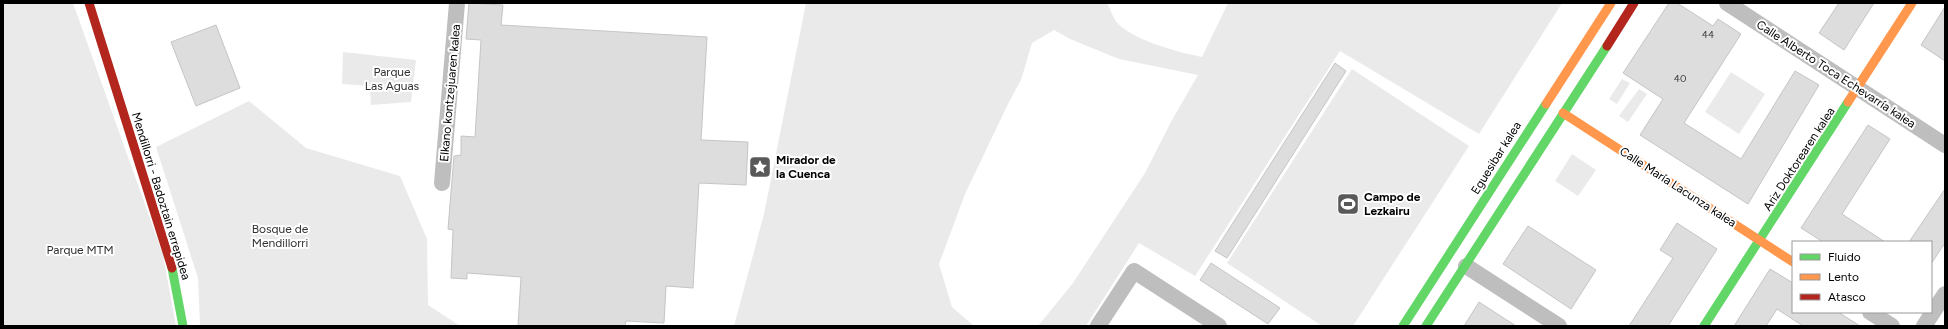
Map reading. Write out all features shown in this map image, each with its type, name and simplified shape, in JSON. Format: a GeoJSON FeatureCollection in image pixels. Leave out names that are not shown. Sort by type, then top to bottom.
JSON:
{"type":"FeatureCollection","features":[{"type":"Feature","properties":{"kind":"street","name":"Mendillorri - Badoztain errepidea"},"geometry":{"type":"LineString","coordinates":[[81,3],[93,39],[110,75]]}},
{"type":"Feature","properties":{"kind":"street","name":"Mendillorri - Badoztain errepidea"},"geometry":{"type":"LineString","coordinates":[[90,3],[110,75],[170,257],[181,304],[183,326]]}},
{"type":"Feature","properties":{"kind":"street","name":"Elkano kontzejuaren kalea"},"geometry":{"type":"LineString","coordinates":[[442,183],[457,3]]}},
{"type":"Feature","properties":{"kind":"street","name":"Eguesibar kalea"},"geometry":{"type":"LineString","coordinates":[[1403,326],[1611,3]]}},
{"type":"Feature","properties":{"kind":"street"},"geometry":{"type":"LineString","coordinates":[[1426,326],[1634,3]]}},
{"type":"Feature","properties":{"kind":"street","name":"Calle Alberto Toca Echevarría kalea"},"geometry":{"type":"LineString","coordinates":[[1727,3],[1945,145]]}},
{"type":"Feature","properties":{"kind":"street","name":"Ariz Doktorearen kalea"},"geometry":{"type":"LineString","coordinates":[[1704,326],[1912,3]]}},
{"type":"Feature","properties":{"kind":"street","name":"Calle María Lacunza kalea"},"geometry":{"type":"LineString","coordinates":[[1563,113],[1792,261]]}},
{"type":"Feature","properties":{"kind":"street"},"geometry":{"type":"LineString","coordinates":[[1466,266],[1559,326]]}},
{"type":"Feature","properties":{"kind":"street"},"geometry":{"type":"LineString","coordinates":[[1098,326],[1134,271],[1219,326]]}},
{"type":"Feature","properties":{"kind":"street"},"geometry":{"type":"LineString","coordinates":[[1924,326],[1945,294]]}},
{"type":"Feature","properties":{"kind":"street"},"geometry":{"type":"LineString","coordinates":[[1872,313],[1892,326]]}},
{"type":"Feature","properties":{"kind":"green space","name":"Parque MTM"},"geometry":{"type":"Polygon","coordinates":[[[3,3],[73,3],[163,255],[176,326],[3,326],[3,3]]]}},
{"type":"Feature","properties":{"kind":"green space"},"geometry":{"type":"Polygon","coordinates":[[[806,3],[1107,3],[1115,20],[1132,34],[1155,44],[1202,57],[1228,3],[1562,3],[1479,134],[1340,51],[1195,276],[1139,243],[1086,326],[1038,326],[1073,283],[1145,173],[1172,120],[1198,75],[1119,59],[1070,39],[1054,30],[1032,43],[1021,80],[965,194],[939,264],[952,307],[974,326],[734,326],[764,214],[806,3]]]}},
{"type":"Feature","properties":{"kind":"green space","name":"Parque Las Aguas"},"geometry":{"type":"Polygon","coordinates":[[[343,52],[416,60],[411,102],[371,105],[370,86],[342,84],[343,52]]]}},
{"type":"Feature","properties":{"kind":"green space","name":"Campo de Lezkairu"},"geometry":{"type":"Polygon","coordinates":[[[1352,69],[1469,146],[1353,326],[1322,326],[1227,263],[1352,69]]]}},
{"type":"Feature","properties":{"kind":"green space"},"geometry":{"type":"Polygon","coordinates":[[[1731,72],[1765,94],[1739,134],[1705,112],[1731,72]]]}},
{"type":"Feature","properties":{"kind":"green space"},"geometry":{"type":"Polygon","coordinates":[[[1622,79],[1630,83],[1617,104],[1609,99],[1622,79]]]}},
{"type":"Feature","properties":{"kind":"green space"},"geometry":{"type":"Polygon","coordinates":[[[1639,89],[1647,94],[1628,122],[1619,116],[1639,89]]]}},
{"type":"Feature","properties":{"kind":"green space","name":"Bosque de Mendillorri"},"geometry":{"type":"Polygon","coordinates":[[[249,101],[306,148],[400,176],[427,239],[428,305],[460,326],[200,326],[198,278],[156,147],[249,101]]]}},
{"type":"Feature","properties":{"kind":"green space"},"geometry":{"type":"Polygon","coordinates":[[[1572,154],[1596,170],[1578,196],[1555,181],[1572,154]]]}},
{"type":"Feature","properties":{"kind":"building"},"geometry":{"type":"Polygon","coordinates":[[[469,3],[503,5],[501,25],[707,37],[701,140],[748,142],[746,185],[699,183],[693,288],[666,286],[664,323],[626,321],[625,326],[518,326],[521,277],[467,273],[467,279],[451,278],[453,230],[448,229],[454,156],[461,155],[461,136],[475,137],[481,40],[466,39],[469,3]]]}},
{"type":"Feature","properties":{"kind":"building"},"geometry":{"type":"Polygon","coordinates":[[[1669,3],[1677,3],[1713,26],[1718,19],[1741,34],[1684,123],[1741,159],[1795,71],[1819,85],[1748,204],[1640,135],[1663,99],[1623,73],[1669,3]]]}},
{"type":"Feature","properties":{"kind":"building"},"geometry":{"type":"Polygon","coordinates":[[[1839,3],[1874,3],[1844,50],[1819,33],[1839,3]]]}},
{"type":"Feature","properties":{"kind":"building"},"geometry":{"type":"Polygon","coordinates":[[[1945,7],[1945,61],[1921,45],[1945,7]]]}},
{"type":"Feature","properties":{"kind":"building"},"geometry":{"type":"Polygon","coordinates":[[[216,25],[240,88],[196,106],[171,42],[216,25]]]}},
{"type":"Feature","properties":{"kind":"building"},"geometry":{"type":"Polygon","coordinates":[[[1335,63],[1346,71],[1227,258],[1215,251],[1335,63]]]}},
{"type":"Feature","properties":{"kind":"building"},"geometry":{"type":"Polygon","coordinates":[[[1868,125],[1890,139],[1842,214],[1883,241],[1821,241],[1801,228],[1868,125]]]}},
{"type":"Feature","properties":{"kind":"building"},"geometry":{"type":"Polygon","coordinates":[[[1945,189],[1945,243],[1932,262],[1932,241],[1910,241],[1945,189]]]}},
{"type":"Feature","properties":{"kind":"building"},"geometry":{"type":"Polygon","coordinates":[[[1677,223],[1717,249],[1668,326],[1629,326],[1673,258],[1660,250],[1677,223]]]}},
{"type":"Feature","properties":{"kind":"building"},"geometry":{"type":"Polygon","coordinates":[[[1528,226],[1596,270],[1571,309],[1503,264],[1528,226]]]}},
{"type":"Feature","properties":{"kind":"building"},"geometry":{"type":"Polygon","coordinates":[[[1211,263],[1280,308],[1268,324],[1200,280],[1211,263]]]}},
{"type":"Feature","properties":{"kind":"building"},"geometry":{"type":"Polygon","coordinates":[[[1770,269],[1792,282],[1792,313],[1840,313],[1860,326],[1803,326],[1777,309],[1766,326],[1734,326],[1770,269]]]}},
{"type":"Feature","properties":{"kind":"building"},"geometry":{"type":"Polygon","coordinates":[[[1479,302],[1516,326],[1464,326],[1479,302]]]}},
{"type":"Feature","properties":{"kind":"traffic: fast"},"geometry":{"type":"LineString","coordinates":[[1426,326],[1607,46]]}},
{"type":"Feature","properties":{"kind":"traffic: fast"},"geometry":{"type":"LineString","coordinates":[[1704,326],[1848,102]]}},
{"type":"Feature","properties":{"kind":"traffic: fast"},"geometry":{"type":"LineString","coordinates":[[1403,326],[1546,104]]}},
{"type":"Feature","properties":{"kind":"traffic: fast"},"geometry":{"type":"LineString","coordinates":[[172,268],[183,326]]}},
{"type":"Feature","properties":{"kind":"traffic: slow"},"geometry":{"type":"LineString","coordinates":[[1546,104],[1611,3]]}},
{"type":"Feature","properties":{"kind":"traffic: slow"},"geometry":{"type":"LineString","coordinates":[[1848,102],[1912,3]]}},
{"type":"Feature","properties":{"kind":"traffic: slow"},"geometry":{"type":"LineString","coordinates":[[1563,113],[1792,261]]}},
{"type":"Feature","properties":{"kind":"traffic: jam"},"geometry":{"type":"LineString","coordinates":[[89,3],[172,268]]}},
{"type":"Feature","properties":{"kind":"traffic: jam"},"geometry":{"type":"LineString","coordinates":[[1607,46],[1634,3]]}},
{"type":"Feature","properties":{"kind":"place","name":"Mirador de la Cuenca"},"geometry":{"type":"Point","coordinates":[760,167]}},
{"type":"Feature","properties":{"kind":"place","name":"Campo de Lezkairu"},"geometry":{"type":"Point","coordinates":[1348,204]}}]}
